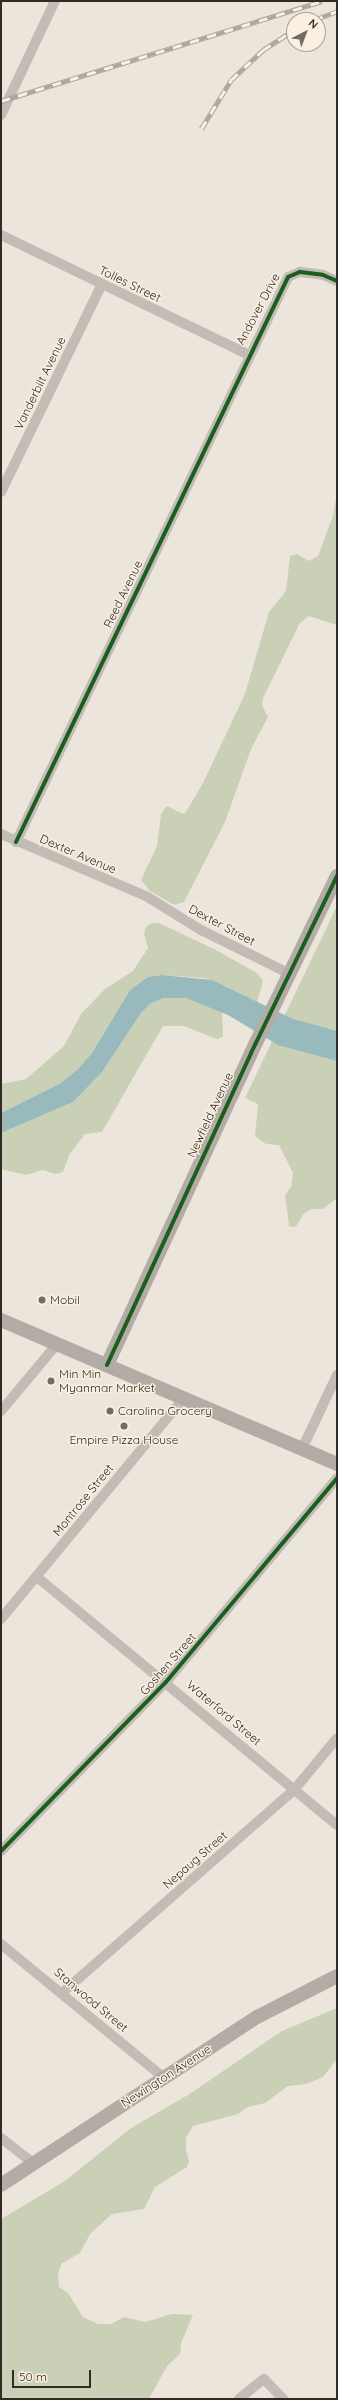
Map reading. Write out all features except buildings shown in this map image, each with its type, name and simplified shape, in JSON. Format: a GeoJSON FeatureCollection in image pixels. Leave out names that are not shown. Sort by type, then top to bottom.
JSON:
{"type":"FeatureCollection","features":[{"type":"Feature","properties":{"kind":"main road","name":"Newfield Avenue"},"geometry":{"type":"LineString","coordinates":[[107,1365],[250,1053],[337,876]]}},
{"type":"Feature","properties":{"kind":"main road"},"geometry":{"type":"LineString","coordinates":[[1,1320],[337,1464]]}},
{"type":"Feature","properties":{"kind":"main road","name":"Newington Avenue"},"geometry":{"type":"LineString","coordinates":[[1,2185],[277,2005],[337,1976]]}},
{"type":"Feature","properties":{"kind":"street"},"geometry":{"type":"LineString","coordinates":[[1,115],[55,1]]}},
{"type":"Feature","properties":{"kind":"street","name":"Tolles Street"},"geometry":{"type":"LineString","coordinates":[[1,235],[249,355]]}},
{"type":"Feature","properties":{"kind":"street","name":"Andover Drive"},"geometry":{"type":"LineString","coordinates":[[249,355],[288,277],[300,272],[323,275],[337,281]]}},
{"type":"Feature","properties":{"kind":"street","name":"Vanderbilt Avenue"},"geometry":{"type":"LineString","coordinates":[[1,492],[102,284]]}},
{"type":"Feature","properties":{"kind":"street","name":"Reed Avenue"},"geometry":{"type":"LineString","coordinates":[[16,842],[249,355]]}},
{"type":"Feature","properties":{"kind":"street","name":"Dexter Avenue"},"geometry":{"type":"LineString","coordinates":[[1,834],[16,842],[146,896]]}},
{"type":"Feature","properties":{"kind":"street","name":"Dexter Street"},"geometry":{"type":"LineString","coordinates":[[146,896],[201,930],[288,973]]}},
{"type":"Feature","properties":{"kind":"street"},"geometry":{"type":"LineString","coordinates":[[1,1410],[57,1344]]}},
{"type":"Feature","properties":{"kind":"street"},"geometry":{"type":"LineString","coordinates":[[302,1449],[337,1375]]}},
{"type":"Feature","properties":{"kind":"street","name":"Montrose Street"},"geometry":{"type":"LineString","coordinates":[[1,1619],[184,1398]]}},
{"type":"Feature","properties":{"kind":"street","name":"Goshen Street"},"geometry":{"type":"LineString","coordinates":[[1,1851],[166,1682],[337,1478]]}},
{"type":"Feature","properties":{"kind":"street","name":"Waterford Street"},"geometry":{"type":"LineString","coordinates":[[37,1577],[166,1682],[337,1825]]}},
{"type":"Feature","properties":{"kind":"street","name":"Nepaug Street"},"geometry":{"type":"LineString","coordinates":[[62,1993],[294,1790],[337,1738]]}},
{"type":"Feature","properties":{"kind":"street","name":"Stanwood Street"},"geometry":{"type":"LineString","coordinates":[[1,1944],[164,2078]]}},
{"type":"Feature","properties":{"kind":"street"},"geometry":{"type":"LineString","coordinates":[[1,2138],[33,2163]]}},
{"type":"Feature","properties":{"kind":"street"},"geometry":{"type":"LineString","coordinates":[[239,2399],[264,2379],[283,2399]]}},
{"type":"Feature","properties":{"kind":"green space"},"geometry":{"type":"Polygon","coordinates":[[[337,493],[337,625],[309,616],[300,623],[263,698],[262,705],[268,717],[251,749],[225,822],[184,902],[174,905],[150,891],[141,880],[157,846],[161,814],[167,806],[183,814],[186,812],[203,783],[245,694],[269,612],[286,591],[290,556],[297,554],[309,561],[318,556],[333,516],[337,493]]]}},
{"type":"Feature","properties":{"kind":"green space"},"geometry":{"type":"Polygon","coordinates":[[[337,906],[337,1198],[323,1209],[312,1209],[303,1214],[296,1227],[289,1226],[285,1195],[291,1187],[293,1173],[279,1145],[266,1144],[255,1136],[258,1104],[245,1098],[337,906]]]}},
{"type":"Feature","properties":{"kind":"green space"},"geometry":{"type":"Polygon","coordinates":[[[152,923],[159,923],[216,950],[257,973],[263,981],[257,1002],[205,978],[162,975],[148,977],[130,990],[92,1053],[78,1069],[61,1083],[1,1113],[1,1084],[26,1079],[64,1046],[81,1014],[105,989],[133,971],[148,948],[144,934],[146,927],[152,923]]]}},
{"type":"Feature","properties":{"kind":"green space"},"geometry":{"type":"Polygon","coordinates":[[[164,998],[186,998],[222,1012],[223,1037],[217,1039],[184,1026],[163,1026],[102,1132],[85,1134],[69,1155],[63,1172],[56,1174],[43,1170],[26,1175],[1,1169],[1,1133],[73,1102],[102,1072],[141,1013],[151,1003],[164,998]]]}},
{"type":"Feature","properties":{"kind":"green space"},"geometry":{"type":"Polygon","coordinates":[[[337,2008],[337,2059],[323,2077],[306,2084],[288,2086],[265,2103],[248,2107],[238,2114],[193,2126],[186,2138],[186,2151],[189,2161],[187,2167],[155,2187],[144,2209],[112,2214],[90,2234],[80,2253],[62,2263],[58,2273],[59,2287],[68,2293],[83,2317],[98,2324],[111,2324],[124,2317],[145,2322],[172,2314],[193,2315],[181,2343],[180,2354],[167,2366],[149,2399],[1,2399],[1,2219],[65,2181],[131,2128],[188,2095],[282,2031],[337,2008]]]}},
{"type":"Feature","properties":{"kind":"water"},"geometry":{"type":"Polygon","coordinates":[[[162,975],[212,980],[293,1019],[337,1031],[337,1061],[278,1045],[228,1015],[186,998],[164,998],[151,1003],[141,1013],[102,1072],[73,1102],[1,1133],[1,1113],[61,1083],[78,1069],[92,1053],[130,990],[148,977],[162,975]]]}},
{"type":"Feature","properties":{"kind":"railway"},"geometry":{"type":"LineString","coordinates":[[1,101],[322,1]]}},
{"type":"Feature","properties":{"kind":"railway"},"geometry":{"type":"LineString","coordinates":[[326,15],[337,11]]}},
{"type":"Feature","properties":{"kind":"railway"},"geometry":{"type":"LineString","coordinates":[[201,129],[231,80],[263,50],[286,35]]}},
{"type":"Feature","properties":{"kind":"cycle path"},"geometry":{"type":"LineString","coordinates":[[16,842],[288,277],[300,272],[323,275],[337,281]]}},
{"type":"Feature","properties":{"kind":"cycle path"},"geometry":{"type":"LineString","coordinates":[[107,1365],[251,1053],[337,876]]}},
{"type":"Feature","properties":{"kind":"cycle path"},"geometry":{"type":"LineString","coordinates":[[1,1851],[166,1682],[337,1478]]}},
{"type":"Feature","properties":{"kind":"place","name":"Mobil"},"geometry":{"type":"Point","coordinates":[42,1300]}},
{"type":"Feature","properties":{"kind":"place","name":"Min Min Myanmar Market"},"geometry":{"type":"Point","coordinates":[51,1381]}},
{"type":"Feature","properties":{"kind":"place","name":"Carolina Grocery"},"geometry":{"type":"Point","coordinates":[110,1411]}},
{"type":"Feature","properties":{"kind":"place","name":"Empire Pizza House"},"geometry":{"type":"Point","coordinates":[124,1426]}}]}
